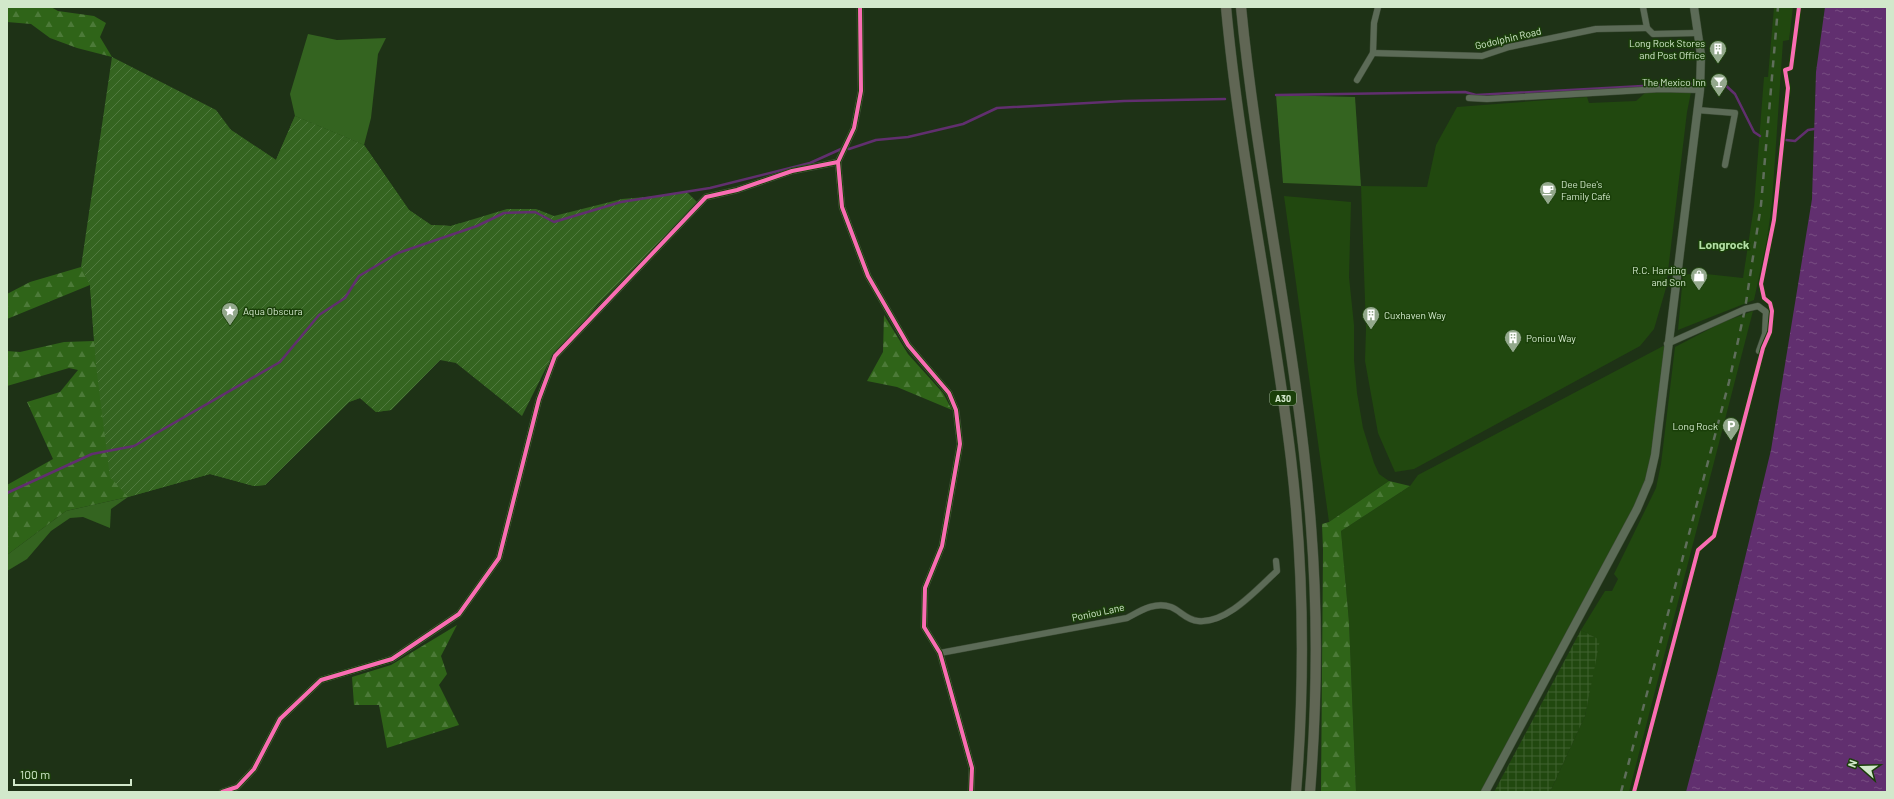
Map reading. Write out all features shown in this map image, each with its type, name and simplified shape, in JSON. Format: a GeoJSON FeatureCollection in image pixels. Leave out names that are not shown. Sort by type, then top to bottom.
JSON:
{"type":"FeatureCollection","features":[{"type":"Feature","properties":{"kind":"highway","name":"A30"},"geometry":{"type":"LineString","coordinates":[[1226,7],[1240,125],[1281,386],[1291,460],[1301,581],[1302,668],[1300,748],[1296,792]]}},
{"type":"Feature","properties":{"kind":"highway","name":"A30"},"geometry":{"type":"LineString","coordinates":[[1241,7],[1254,120],[1302,433],[1311,526],[1316,676],[1310,792]]}},
{"type":"Feature","properties":{"kind":"street"},"geometry":{"type":"LineString","coordinates":[[860,7],[861,91],[854,128],[838,162],[842,207],[868,276],[908,345],[949,393],[956,410],[960,444],[942,546],[925,588],[924,627],[940,652],[972,768],[971,792]]}},
{"type":"Feature","properties":{"kind":"street"},"geometry":{"type":"LineString","coordinates":[[1356,80],[1373,53],[1374,23],[1378,7]]}},
{"type":"Feature","properties":{"kind":"street"},"geometry":{"type":"LineString","coordinates":[[1643,7],[1647,28]]}},
{"type":"Feature","properties":{"kind":"street"},"geometry":{"type":"LineString","coordinates":[[1486,792],[1637,509],[1649,481],[1655,455],[1667,344],[1700,90],[1701,55],[1694,7]]}},
{"type":"Feature","properties":{"kind":"street","name":"Godolphin Road"},"geometry":{"type":"LineString","coordinates":[[1373,53],[1482,56],[1509,47],[1596,29],[1647,28],[1653,34],[1697,33]]}},
{"type":"Feature","properties":{"kind":"street"},"geometry":{"type":"LineString","coordinates":[[1468,98],[1487,99],[1660,89],[1700,90]]}},
{"type":"Feature","properties":{"kind":"street"},"geometry":{"type":"LineString","coordinates":[[1697,110],[1735,113],[1725,165]]}},
{"type":"Feature","properties":{"kind":"street"},"geometry":{"type":"LineString","coordinates":[[222,792],[237,787],[254,769],[280,719],[321,680],[392,658],[459,614],[499,558],[535,414],[555,356],[706,197],[737,190],[792,171],[838,162]]}},
{"type":"Feature","properties":{"kind":"street"},"geometry":{"type":"LineString","coordinates":[[1667,344],[1745,309],[1758,306],[1766,312],[1764,334],[1759,352]]}},
{"type":"Feature","properties":{"kind":"street","name":"Poniou Lane"},"geometry":{"type":"LineString","coordinates":[[940,652],[1128,618],[1148,606],[1170,607],[1188,619],[1199,621],[1212,619],[1231,612],[1277,571],[1276,561]]}},
{"type":"Feature","properties":{"kind":"shaded area"},"geometry":{"type":"Polygon","coordinates":[[[1774,7],[1793,7],[1789,40],[1783,41],[1772,203],[1767,240],[1754,300],[1678,330],[1683,275],[1697,273],[1743,278],[1754,206],[1764,77],[1768,77],[1774,7]]]}},
{"type":"Feature","properties":{"kind":"shaded area"},"geometry":{"type":"Polygon","coordinates":[[[308,34],[337,40],[386,38],[378,54],[371,118],[364,145],[295,116],[290,94],[308,34]]]}},
{"type":"Feature","properties":{"kind":"shaded area"},"geometry":{"type":"Polygon","coordinates":[[[112,57],[216,110],[231,130],[276,160],[295,116],[364,145],[409,210],[431,225],[451,226],[507,209],[536,209],[554,216],[622,199],[669,195],[686,191],[697,202],[686,216],[597,305],[547,366],[522,416],[456,363],[440,360],[391,410],[376,412],[360,398],[349,402],[265,485],[254,486],[210,474],[128,497],[110,477],[96,365],[90,285],[81,267],[112,57]]]}},
{"type":"Feature","properties":{"kind":"shaded area"},"geometry":{"type":"Polygon","coordinates":[[[1661,91],[1691,92],[1687,112],[1666,288],[1654,329],[1640,346],[1414,469],[1395,472],[1378,433],[1365,361],[1366,329],[1361,186],[1427,187],[1436,145],[1457,107],[1587,97],[1589,103],[1636,101],[1645,93],[1661,91]]]}},
{"type":"Feature","properties":{"kind":"shaded area"},"geometry":{"type":"Polygon","coordinates":[[[1276,95],[1355,97],[1361,186],[1283,183],[1276,95]]]}},
{"type":"Feature","properties":{"kind":"shaded area"},"geometry":{"type":"Polygon","coordinates":[[[1284,196],[1351,202],[1349,277],[1354,325],[1354,360],[1357,393],[1363,428],[1374,463],[1379,474],[1389,481],[1329,522],[1284,196]]]}},
{"type":"Feature","properties":{"kind":"shaded area"},"geometry":{"type":"Polygon","coordinates":[[[1753,311],[1629,792],[1550,792],[1585,716],[1599,640],[1581,630],[1605,591],[1612,591],[1618,579],[1614,574],[1656,488],[1661,464],[1675,347],[1723,322],[1753,311]]]}},
{"type":"Feature","properties":{"kind":"shaded area"},"geometry":{"type":"Polygon","coordinates":[[[1667,344],[1649,481],[1488,792],[1356,792],[1349,622],[1341,531],[1410,486],[1418,475],[1667,344]]]}},
{"type":"Feature","properties":{"kind":"shaded area"},"geometry":{"type":"Polygon","coordinates":[[[128,497],[111,509],[110,528],[83,517],[70,518],[51,531],[27,559],[7,571],[7,555],[66,511],[128,497]]]}},
{"type":"Feature","properties":{"kind":"shaded area"},"geometry":{"type":"Polygon","coordinates":[[[1581,630],[1600,640],[1585,716],[1550,792],[1494,792],[1581,630]]]}},
{"type":"Feature","properties":{"kind":"green space"},"geometry":{"type":"Polygon","coordinates":[[[7,7],[51,7],[58,11],[94,16],[106,23],[100,37],[112,57],[77,48],[50,38],[31,24],[7,22],[7,7]]]}},
{"type":"Feature","properties":{"kind":"green space"},"geometry":{"type":"Polygon","coordinates":[[[295,116],[364,145],[409,210],[431,225],[451,226],[460,223],[440,360],[391,410],[376,412],[360,398],[349,402],[265,485],[254,486],[210,474],[128,497],[66,511],[7,555],[7,485],[53,459],[27,402],[60,392],[78,370],[69,368],[7,386],[7,351],[20,352],[64,342],[94,341],[90,285],[7,319],[7,294],[30,282],[81,267],[231,130],[276,160],[295,116]]]}},
{"type":"Feature","properties":{"kind":"green space"},"geometry":{"type":"Polygon","coordinates":[[[884,315],[908,354],[943,393],[952,410],[897,387],[867,381],[883,352],[884,315]]]}},
{"type":"Feature","properties":{"kind":"green space"},"geometry":{"type":"Polygon","coordinates":[[[1389,481],[1410,486],[1341,531],[1349,622],[1356,792],[1321,792],[1322,524],[1329,522],[1389,481]]]}},
{"type":"Feature","properties":{"kind":"green space"},"geometry":{"type":"Polygon","coordinates":[[[457,625],[441,656],[447,674],[439,685],[459,725],[387,748],[379,705],[354,705],[352,677],[391,665],[457,625]]]}},
{"type":"Feature","properties":{"kind":"water"},"geometry":{"type":"Polygon","coordinates":[[[1825,7],[1887,7],[1887,792],[1686,792],[1718,670],[1771,450],[1812,199],[1816,72],[1825,7]]]}},
{"type":"Feature","properties":{"kind":"waterway"},"geometry":{"type":"LineString","coordinates":[[1722,82],[1735,94],[1754,132],[1760,136]]}},
{"type":"Feature","properties":{"kind":"waterway"},"geometry":{"type":"LineString","coordinates":[[1276,95],[1465,92],[1476,95],[1661,85],[1687,86],[1693,83]]}},
{"type":"Feature","properties":{"kind":"waterway"},"geometry":{"type":"LineString","coordinates":[[849,149],[876,140],[908,137],[963,124],[997,108],[1124,101],[1225,99]]}},
{"type":"Feature","properties":{"kind":"waterway"},"geometry":{"type":"LineString","coordinates":[[1786,140],[1795,141],[1808,130],[1814,129]]}},
{"type":"Feature","properties":{"kind":"waterway"},"geometry":{"type":"LineString","coordinates":[[7,493],[92,454],[134,446],[280,362],[319,315],[345,298],[359,276],[398,253],[477,226],[504,213],[535,212],[554,222],[621,202],[710,188],[810,163],[841,149]]}},
{"type":"Feature","properties":{"kind":"railway"},"geometry":{"type":"LineString","coordinates":[[1621,792],[1729,382],[1745,309],[1761,205],[1778,7]]}},
{"type":"Feature","properties":{"kind":"cycle path"},"geometry":{"type":"LineString","coordinates":[[860,7],[861,91],[854,128],[838,162],[842,207],[868,276],[908,345],[949,393],[956,410],[960,444],[942,546],[925,588],[924,627],[940,653],[972,768],[971,792]]}},
{"type":"Feature","properties":{"kind":"cycle path"},"geometry":{"type":"LineString","coordinates":[[1634,792],[1698,550],[1714,536],[1763,348],[1770,332],[1772,311],[1770,303],[1764,298],[1761,284],[1774,220],[1788,88],[1785,70],[1791,68],[1799,7]]}},
{"type":"Feature","properties":{"kind":"cycle path"},"geometry":{"type":"LineString","coordinates":[[222,792],[237,787],[254,769],[280,719],[321,680],[392,659],[459,614],[499,558],[539,399],[555,356],[706,197],[737,190],[792,171],[838,162]]}},
{"type":"Feature","properties":{"kind":"place","name":"Long Rock Stores and Post Office"},"geometry":{"type":"Point","coordinates":[1718,64]}},
{"type":"Feature","properties":{"kind":"place","name":"The Mexico Inn"},"geometry":{"type":"Point","coordinates":[1719,97]}},
{"type":"Feature","properties":{"kind":"place","name":"Dee Dee's Family Café"},"geometry":{"type":"Point","coordinates":[1548,205]}},
{"type":"Feature","properties":{"kind":"place","name":"R.C. Harding and Son"},"geometry":{"type":"Point","coordinates":[1699,291]}},
{"type":"Feature","properties":{"kind":"place","name":"Aqua Obscura"},"geometry":{"type":"Point","coordinates":[230,326]}},
{"type":"Feature","properties":{"kind":"place","name":"Cuxhaven Way"},"geometry":{"type":"Point","coordinates":[1371,330]}},
{"type":"Feature","properties":{"kind":"place","name":"Poniou Way"},"geometry":{"type":"Point","coordinates":[1513,353]}},
{"type":"Feature","properties":{"kind":"place","name":"Long Rock"},"geometry":{"type":"Point","coordinates":[1731,441]}},
{"type":"Feature","properties":{"kind":"district","name":"Longrock"},"geometry":{"type":"Point","coordinates":[1724,244]}}]}
